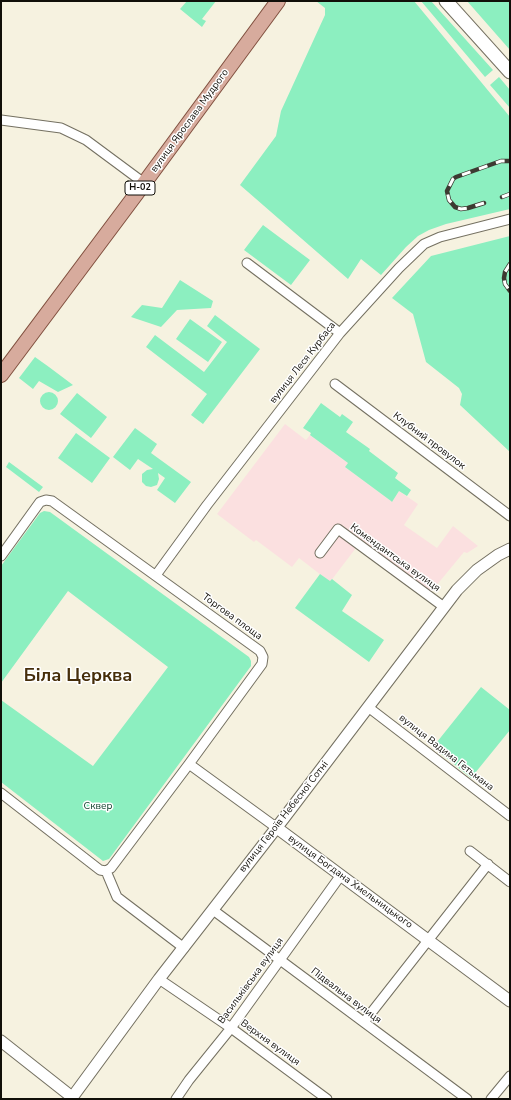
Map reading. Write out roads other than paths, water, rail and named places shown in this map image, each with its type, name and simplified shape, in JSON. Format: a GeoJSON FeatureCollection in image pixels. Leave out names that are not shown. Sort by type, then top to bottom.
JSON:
{"type":"FeatureCollection","features":[{"type":"Feature","properties":{"kind":"main road","name":"вулиця Ярослава Мудрого"},"geometry":{"type":"LineString","coordinates":[[1,375],[278,1]]}},
{"type":"Feature","properties":{"kind":"main road"},"geometry":{"type":"LineString","coordinates":[[446,1],[510,72]]}},
{"type":"Feature","properties":{"kind":"street"},"geometry":{"type":"LineString","coordinates":[[1,120],[61,128],[86,140],[144,183]]}},
{"type":"Feature","properties":{"kind":"street","name":"вулиця Леся Курбаса"},"geometry":{"type":"LineString","coordinates":[[156,575],[207,505],[340,333],[399,268],[424,244],[440,237],[510,219]]}},
{"type":"Feature","properties":{"kind":"street"},"geometry":{"type":"LineString","coordinates":[[247,263],[340,333]]}},
{"type":"Feature","properties":{"kind":"street","name":"Клубний провулок"},"geometry":{"type":"LineString","coordinates":[[335,384],[510,516]]}},
{"type":"Feature","properties":{"kind":"street","name":"Торгова площа"},"geometry":{"type":"LineString","coordinates":[[1,556],[40,502],[46,500],[52,501],[260,651],[263,657],[262,664],[111,868],[106,871]]}},
{"type":"Feature","properties":{"kind":"street","name":"Комендантська вулиця"},"geometry":{"type":"LineString","coordinates":[[320,553],[338,530],[444,607]]}},
{"type":"Feature","properties":{"kind":"street","name":"вулиця Героїв Небесної Сотні"},"geometry":{"type":"LineString","coordinates":[[73,1098],[159,979],[277,828],[457,590],[477,570],[498,555],[510,549]]}},
{"type":"Feature","properties":{"kind":"street","name":"вулиця Вадима Гетьмана"},"geometry":{"type":"LineString","coordinates":[[368,707],[510,816]]}},
{"type":"Feature","properties":{"kind":"street","name":"вулиця Богдана Хмельницького"},"geometry":{"type":"LineString","coordinates":[[188,764],[341,874],[510,1001]]}},
{"type":"Feature","properties":{"kind":"street"},"geometry":{"type":"LineString","coordinates":[[1,794],[100,870],[106,871],[117,896],[184,948]]}},
{"type":"Feature","properties":{"kind":"street"},"geometry":{"type":"LineString","coordinates":[[470,851],[510,882]]}},
{"type":"Feature","properties":{"kind":"street"},"geometry":{"type":"LineString","coordinates":[[364,1022],[488,864]]}},
{"type":"Feature","properties":{"kind":"street","name":"Васильківська вулиця"},"geometry":{"type":"LineString","coordinates":[[176,1099],[189,1080],[231,1028],[341,874]]}},
{"type":"Feature","properties":{"kind":"street","name":"Підвальна вулиця"},"geometry":{"type":"LineString","coordinates":[[213,910],[467,1099]]}},
{"type":"Feature","properties":{"kind":"street","name":"Верхня вулиця"},"geometry":{"type":"LineString","coordinates":[[159,979],[231,1028],[327,1099]]}},
{"type":"Feature","properties":{"kind":"street"},"geometry":{"type":"LineString","coordinates":[[1,1041],[73,1098]]}},
{"type":"Feature","properties":{"kind":"street"},"geometry":{"type":"LineString","coordinates":[[491,1099],[510,1076]]}},
{"type":"Feature","properties":{"kind":"railway"},"geometry":{"type":"LineString","coordinates":[[484,203],[461,209],[455,207],[449,200],[447,191],[453,179],[501,161],[510,161]]}},
{"type":"Feature","properties":{"kind":"railway"},"geometry":{"type":"LineString","coordinates":[[502,197],[510,194]]}},
{"type":"Feature","properties":{"kind":"railway"},"geometry":{"type":"LineString","coordinates":[[510,264],[505,272],[504,278],[505,284],[510,291]]}},
{"type":"Feature","properties":{"kind":"district","name":"Біла Церква"},"geometry":{"type":"Point","coordinates":[78,677]}},
{"type":"Feature","properties":{"kind":"park label","name":"Сквер"},"geometry":{"type":"Point","coordinates":[98,807]}}]}
